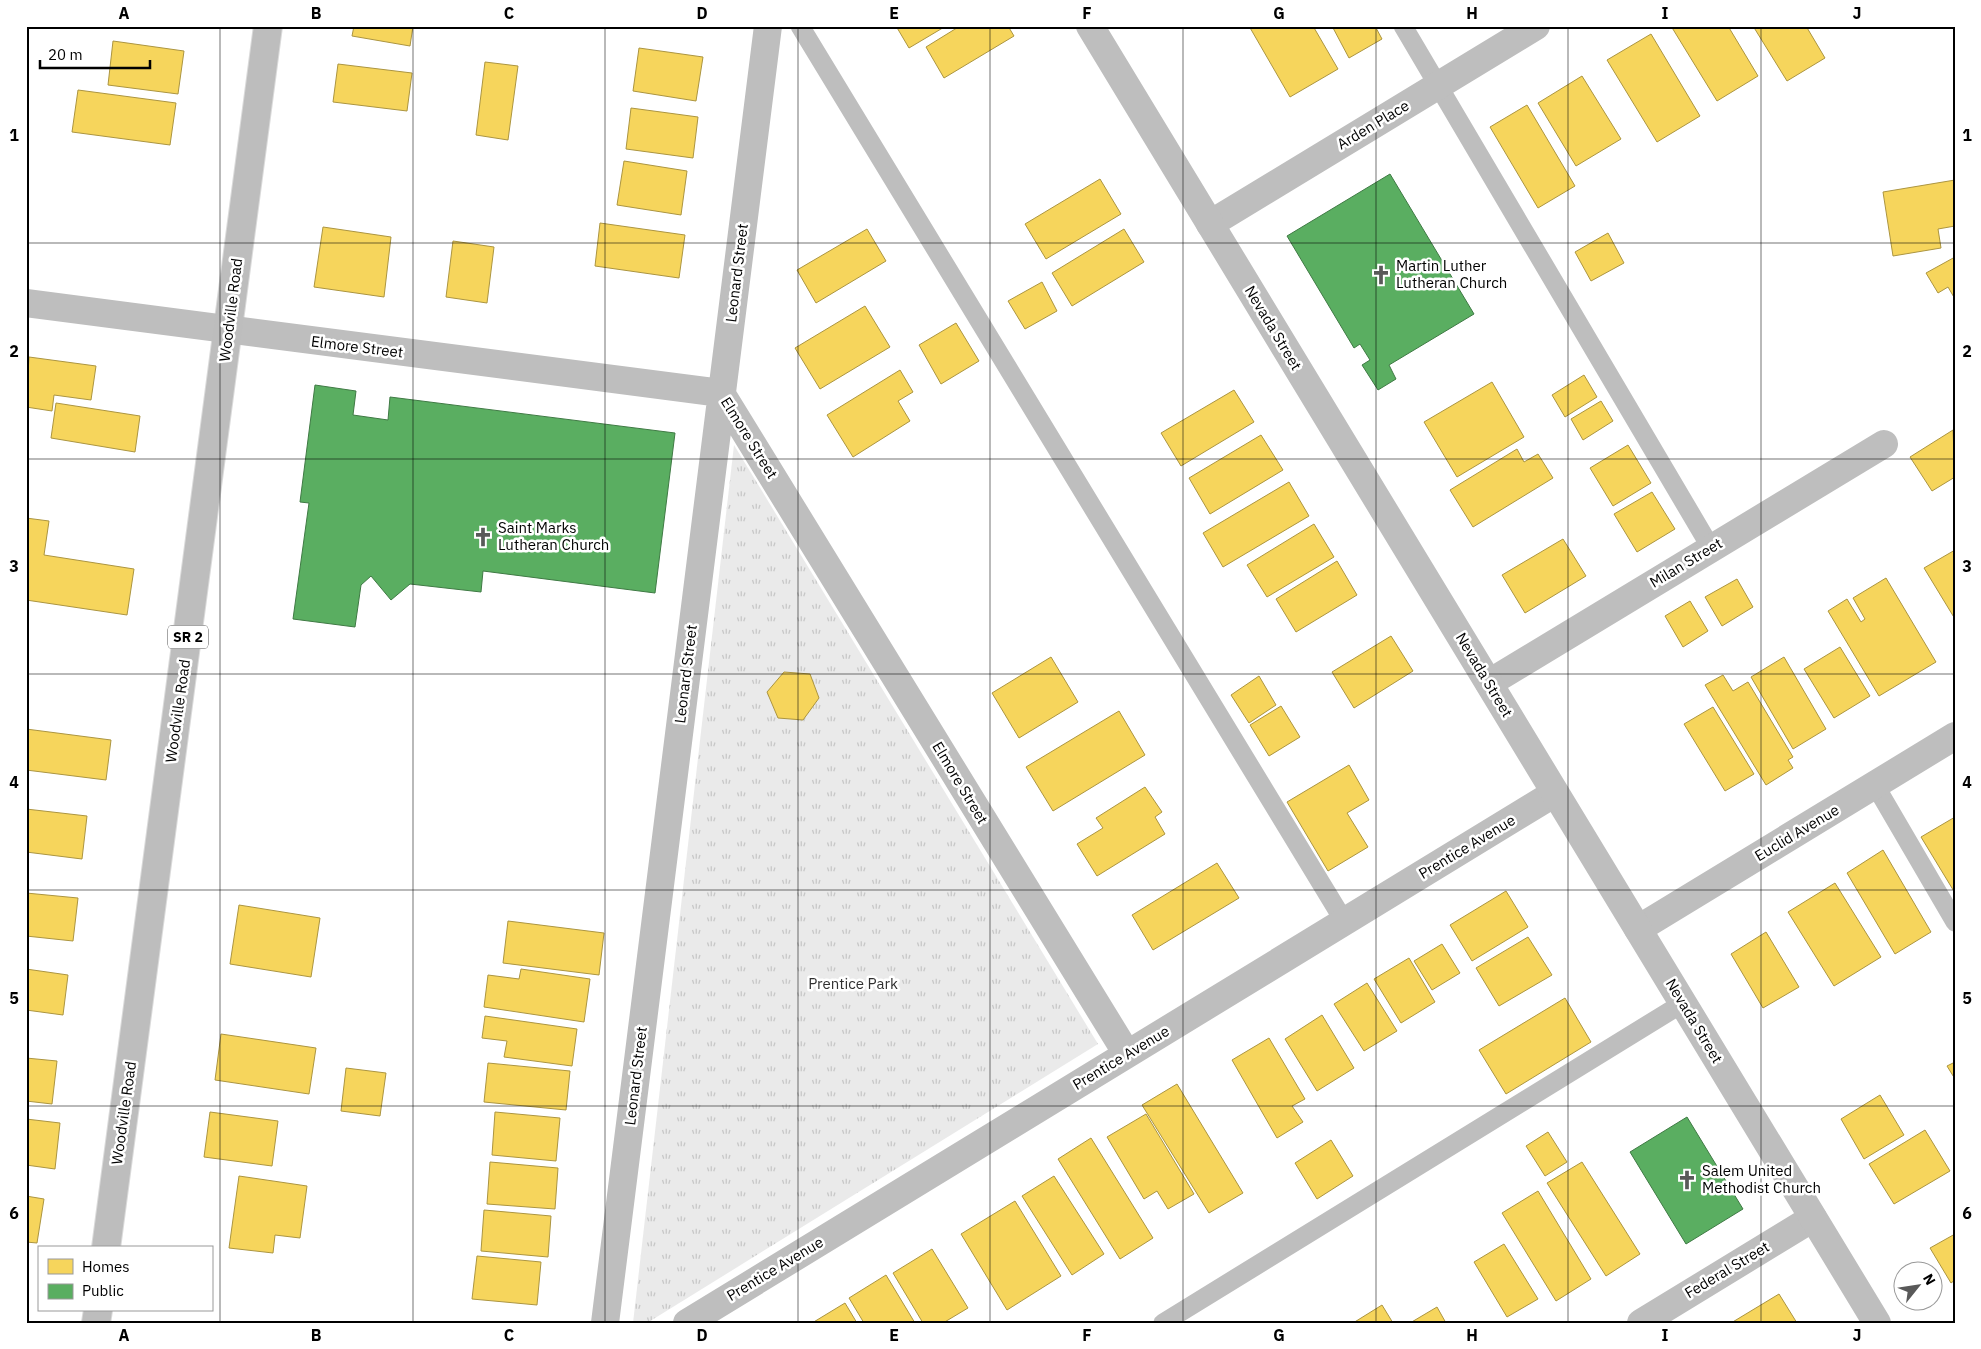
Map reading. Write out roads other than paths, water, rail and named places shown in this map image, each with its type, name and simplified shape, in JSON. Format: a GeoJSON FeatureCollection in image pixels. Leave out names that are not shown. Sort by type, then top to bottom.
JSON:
{"type":"FeatureCollection","features":[{"type":"Feature","properties":{"kind":"main road","name":"Woodville Road"},"geometry":{"type":"LineString","coordinates":[[106,1246],[268,26]]}},
{"type":"Feature","properties":{"kind":"street","name":"Leonard Street"},"geometry":{"type":"LineString","coordinates":[[605,1323],[768,26]]}},
{"type":"Feature","properties":{"kind":"street","name":"Nevada Street"},"geometry":{"type":"LineString","coordinates":[[1090,26],[1877,1323]]}},
{"type":"Feature","properties":{"kind":"street","name":"Arden Place"},"geometry":{"type":"LineString","coordinates":[[1210,224],[1536,26]]}},
{"type":"Feature","properties":{"kind":"street","name":"Elmore Street"},"geometry":{"type":"LineString","coordinates":[[26,303],[721,392],[1127,1054]]}},
{"type":"Feature","properties":{"kind":"street","name":"Milan Street"},"geometry":{"type":"LineString","coordinates":[[1489,683],[1884,444]]}},
{"type":"Feature","properties":{"kind":"street","name":"Euclid Avenue"},"geometry":{"type":"LineString","coordinates":[[1638,929],[1955,736]]}},
{"type":"Feature","properties":{"kind":"street","name":"Prentice Avenue"},"geometry":{"type":"LineString","coordinates":[[687,1323],[1555,793]]}},
{"type":"Feature","properties":{"kind":"street","name":"Federal Street"},"geometry":{"type":"LineString","coordinates":[[1640,1323],[1813,1218]]}},
{"type":"Feature","properties":{"kind":"lane"},"geometry":{"type":"LineString","coordinates":[[800,26],[1344,922]]}},
{"type":"Feature","properties":{"kind":"lane"},"geometry":{"type":"LineString","coordinates":[[1404,26],[1711,548]]}},
{"type":"Feature","properties":{"kind":"lane"},"geometry":{"type":"LineString","coordinates":[[1875,785],[1955,922]]}},
{"type":"Feature","properties":{"kind":"lane"},"geometry":{"type":"LineString","coordinates":[[1163,1323],[1683,1003]]}},
{"type":"Feature","properties":{"kind":"place","name":"Martin Luther Lutheran Church"},"geometry":{"type":"Point","coordinates":[1381,275]}},
{"type":"Feature","properties":{"kind":"place","name":"Saint Marks Lutheran Church"},"geometry":{"type":"Point","coordinates":[483,537]}},
{"type":"Feature","properties":{"kind":"place","name":"Salem United Methodist Church"},"geometry":{"type":"Point","coordinates":[1687,1180]}},
{"type":"Feature","properties":{"kind":"park label","name":"Prentice Park"},"geometry":{"type":"Point","coordinates":[853,984]}}]}
